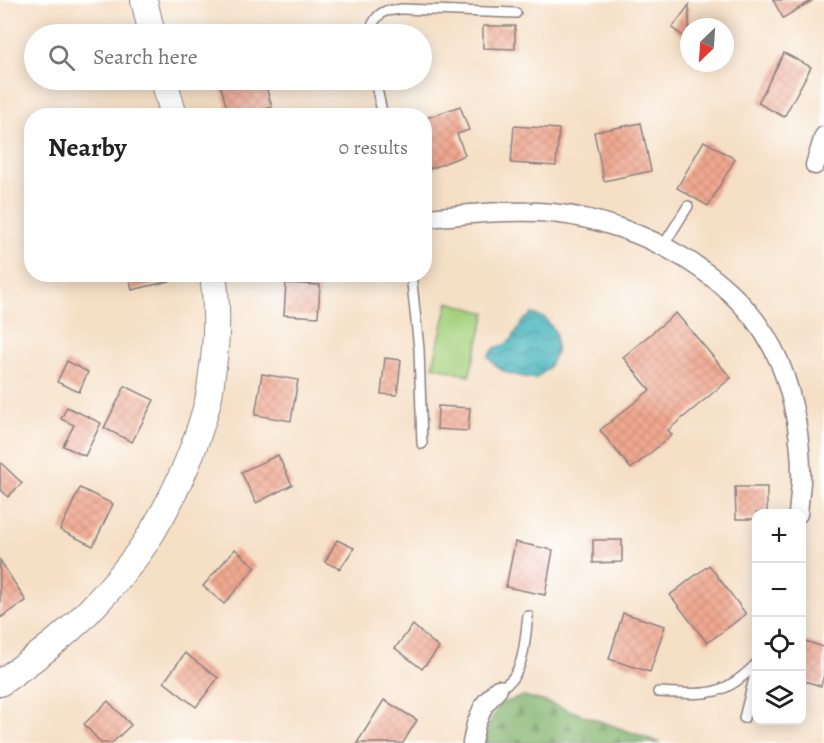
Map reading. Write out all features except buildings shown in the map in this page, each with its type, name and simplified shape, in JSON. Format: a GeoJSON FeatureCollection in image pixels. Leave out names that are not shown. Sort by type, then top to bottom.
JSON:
{"type":"FeatureCollection","features":[{"type":"Feature","properties":{"kind":"street"},"geometry":{"type":"LineString","coordinates":[[144,0],[150,24]]}},
{"type":"Feature","properties":{"kind":"street"},"geometry":{"type":"LineString","coordinates":[[168,90],[172,108]]}},
{"type":"Feature","properties":{"kind":"street"},"geometry":{"type":"LineString","coordinates":[[815,165],[824,136]]}},
{"type":"Feature","properties":{"kind":"street"},"geometry":{"type":"LineString","coordinates":[[432,217],[507,212],[551,213],[590,219],[626,230],[663,246],[699,267],[732,295],[757,323],[778,361],[792,402],[799,443],[801,481],[798,509]]}},
{"type":"Feature","properties":{"kind":"street"},"geometry":{"type":"LineString","coordinates":[[0,683],[43,652],[94,605],[122,574],[151,536],[174,493],[194,445],[209,399],[216,344],[214,282]]}},
{"type":"Feature","properties":{"kind":"street"},"geometry":{"type":"LineString","coordinates":[[472,743],[476,723],[484,705],[498,689]]}},
{"type":"Feature","properties":{"kind":"lane"},"geometry":{"type":"LineString","coordinates":[[373,24],[386,11],[402,9],[516,13]]}},
{"type":"Feature","properties":{"kind":"lane"},"geometry":{"type":"LineString","coordinates":[[377,90],[381,108]]}},
{"type":"Feature","properties":{"kind":"lane"},"geometry":{"type":"LineString","coordinates":[[663,246],[688,206]]}},
{"type":"Feature","properties":{"kind":"lane"},"geometry":{"type":"LineString","coordinates":[[412,282],[419,349],[422,444]]}},
{"type":"Feature","properties":{"kind":"lane"},"geometry":{"type":"LineString","coordinates":[[498,689],[509,682],[518,668],[528,616]]}},
{"type":"Feature","properties":{"kind":"lane"},"geometry":{"type":"LineString","coordinates":[[658,692],[704,694],[717,692],[734,684],[752,668]]}},
{"type":"Feature","properties":{"kind":"lane"},"geometry":{"type":"LineString","coordinates":[[744,718],[756,671]]}},
{"type":"Feature","properties":{"kind":"green space"},"geometry":{"type":"Polygon","coordinates":[[[448,302],[486,313],[469,376],[433,366],[448,302]]]}},
{"type":"Feature","properties":{"kind":"green space"},"geometry":{"type":"Polygon","coordinates":[[[524,696],[661,743],[485,743],[488,726],[500,704],[524,696]]]}},
{"type":"Feature","properties":{"kind":"water"},"geometry":{"type":"Polygon","coordinates":[[[532,314],[545,318],[556,333],[556,353],[548,368],[535,379],[503,371],[488,356],[495,348],[512,339],[522,322],[532,314]]]}}]}
